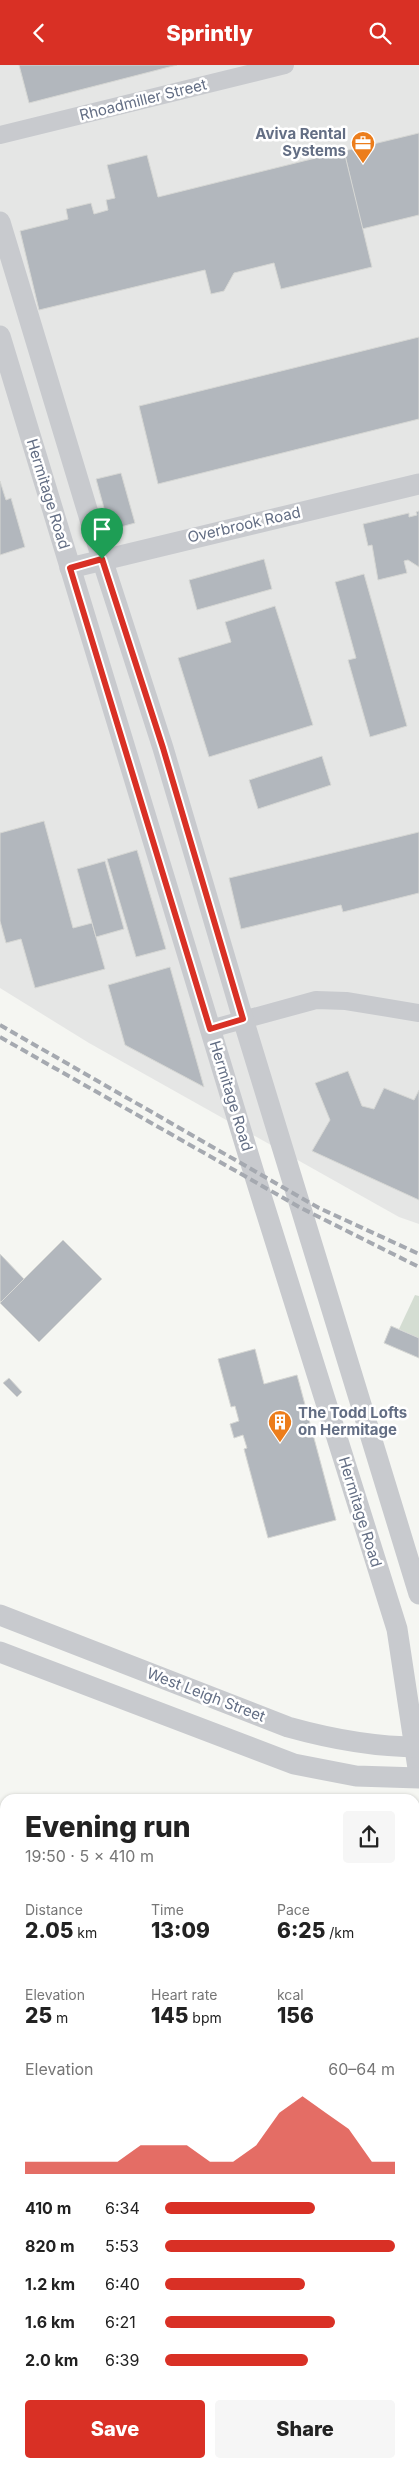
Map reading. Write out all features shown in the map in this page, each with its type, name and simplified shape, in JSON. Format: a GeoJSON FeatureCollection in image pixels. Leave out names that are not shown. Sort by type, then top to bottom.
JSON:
{"type":"FeatureCollection","features":[{"type":"Feature","properties":{"kind":"street","name":"Rhoadmiller Street"},"geometry":{"type":"LineString","coordinates":[[0,135],[286,65]]}},
{"type":"Feature","properties":{"kind":"street"},"geometry":{"type":"LineString","coordinates":[[0,222],[102,559],[163,748],[243,1019],[419,1594]]}},
{"type":"Feature","properties":{"kind":"street","name":"Hermitage Road"},"geometry":{"type":"LineString","coordinates":[[0,336],[210,1029],[397,1629],[417,1747],[419,1776]]}},
{"type":"Feature","properties":{"kind":"street"},"geometry":{"type":"LineString","coordinates":[[10,370],[42,360]]}},
{"type":"Feature","properties":{"kind":"street","name":"Overbrook Road"},"geometry":{"type":"LineString","coordinates":[[70,568],[419,483]]}},
{"type":"Feature","properties":{"kind":"street"},"geometry":{"type":"LineString","coordinates":[[210,1029],[316,1001],[346,1001],[419,1013]]}},
{"type":"Feature","properties":{"kind":"street","name":"West Leigh Street"},"geometry":{"type":"LineString","coordinates":[[0,1615],[288,1727],[366,1745],[417,1747]]}},
{"type":"Feature","properties":{"kind":"street"},"geometry":{"type":"LineString","coordinates":[[0,1652],[294,1764],[356,1775],[419,1776]]}},
{"type":"Feature","properties":{"kind":"shaded area"},"geometry":{"type":"Polygon","coordinates":[[[0,65],[419,65],[419,1224],[399,1217],[89,1043],[0,988],[0,65]]]}},
{"type":"Feature","properties":{"kind":"shaded area"},"geometry":{"type":"Polygon","coordinates":[[[415,1295],[419,1296],[419,1338],[399,1329],[415,1295]]]}},
{"type":"Feature","properties":{"kind":"building"},"geometry":{"type":"Polygon","coordinates":[[[19,65],[177,65],[29,103],[19,65]]]}},
{"type":"Feature","properties":{"kind":"building"},"geometry":{"type":"Polygon","coordinates":[[[419,133],[419,215],[362,229],[344,151],[419,133]]]}},
{"type":"Feature","properties":{"kind":"building"},"geometry":{"type":"Polygon","coordinates":[[[344,151],[372,267],[281,289],[274,263],[234,273],[224,291],[211,294],[205,270],[39,310],[20,231],[68,219],[66,209],[91,203],[94,214],[108,210],[106,200],[115,198],[107,165],[147,155],[158,197],[344,151]]]}},
{"type":"Feature","properties":{"kind":"building"},"geometry":{"type":"Polygon","coordinates":[[[419,337],[419,419],[158,484],[139,406],[419,337]]]}},
{"type":"Feature","properties":{"kind":"building"},"geometry":{"type":"Polygon","coordinates":[[[121,473],[135,523],[110,530],[96,479],[121,473]]]}},
{"type":"Feature","properties":{"kind":"building"},"geometry":{"type":"Polygon","coordinates":[[[0,481],[6,500],[11,498],[25,547],[0,555],[0,481]]]}},
{"type":"Feature","properties":{"kind":"building"},"geometry":{"type":"Polygon","coordinates":[[[419,511],[419,567],[408,560],[404,561],[407,573],[378,580],[372,545],[368,546],[363,524],[409,513],[409,517],[417,515],[416,512],[419,511]]]}},
{"type":"Feature","properties":{"kind":"building"},"geometry":{"type":"Polygon","coordinates":[[[264,559],[272,589],[197,610],[189,580],[264,559]]]}},
{"type":"Feature","properties":{"kind":"building"},"geometry":{"type":"Polygon","coordinates":[[[364,574],[407,726],[370,737],[348,660],[356,658],[335,582],[364,574]]]}},
{"type":"Feature","properties":{"kind":"building"},"geometry":{"type":"Polygon","coordinates":[[[275,606],[313,725],[209,757],[178,658],[231,642],[225,622],[275,606]]]}},
{"type":"Feature","properties":{"kind":"building"},"geometry":{"type":"Polygon","coordinates":[[[322,756],[331,785],[258,809],[249,780],[322,756]]]}},
{"type":"Feature","properties":{"kind":"building"},"geometry":{"type":"Polygon","coordinates":[[[44,821],[73,928],[92,923],[105,969],[35,988],[21,939],[6,943],[0,921],[0,833],[44,821]]]}},
{"type":"Feature","properties":{"kind":"building"},"geometry":{"type":"Polygon","coordinates":[[[419,832],[419,893],[343,912],[341,905],[241,929],[229,878],[419,832]]]}},
{"type":"Feature","properties":{"kind":"building"},"geometry":{"type":"Polygon","coordinates":[[[137,850],[166,949],[136,957],[107,859],[137,850]]]}},
{"type":"Feature","properties":{"kind":"building"},"geometry":{"type":"Polygon","coordinates":[[[105,861],[124,929],[96,937],[77,869],[105,861]]]}},
{"type":"Feature","properties":{"kind":"building"},"geometry":{"type":"Polygon","coordinates":[[[170,967],[204,1087],[125,1045],[108,985],[170,967]]]}},
{"type":"Feature","properties":{"kind":"building"},"geometry":{"type":"Polygon","coordinates":[[[348,1071],[362,1106],[374,1109],[384,1088],[414,1100],[419,1090],[419,1200],[312,1151],[330,1120],[315,1083],[348,1071]]]}},
{"type":"Feature","properties":{"kind":"building"},"geometry":{"type":"Polygon","coordinates":[[[63,1240],[102,1279],[39,1342],[0,1303],[63,1240]]]}},
{"type":"Feature","properties":{"kind":"building"},"geometry":{"type":"Polygon","coordinates":[[[0,1254],[24,1279],[1,1302],[0,1301],[0,1254]]]}},
{"type":"Feature","properties":{"kind":"building"},"geometry":{"type":"Polygon","coordinates":[[[391,1326],[419,1338],[419,1358],[384,1343],[391,1326]]]}},
{"type":"Feature","properties":{"kind":"building","name":"The Todd Lofts on Hermitage"},"geometry":{"type":"Polygon","coordinates":[[[255,1349],[264,1384],[297,1375],[336,1520],[268,1538],[244,1449],[247,1448],[243,1435],[234,1438],[230,1424],[239,1421],[235,1406],[231,1407],[218,1359],[255,1349]]]}},
{"type":"Feature","properties":{"kind":"building"},"geometry":{"type":"Polygon","coordinates":[[[9,1378],[22,1392],[17,1397],[3,1383],[9,1378]]]}},
{"type":"Feature","properties":{"kind":"railway"},"geometry":{"type":"LineString","coordinates":[[0,1025],[319,1208],[419,1254]]}},
{"type":"Feature","properties":{"kind":"railway"},"geometry":{"type":"LineString","coordinates":[[0,1037],[301,1208],[419,1267]]}},
{"type":"Feature","properties":{"kind":"place","name":"Aviva Rental Systems"},"geometry":{"type":"Point","coordinates":[363,164]}},
{"type":"Feature","properties":{"kind":"place","name":"The Todd Lofts on Hermitage"},"geometry":{"type":"Point","coordinates":[280,1443]}},
{"type":"Feature","properties":{"kind":"route"},"geometry":{"type":"LineString","coordinates":[[102,559],[163,748],[243,1019],[210,1029],[70,568],[102,559]]}}]}
